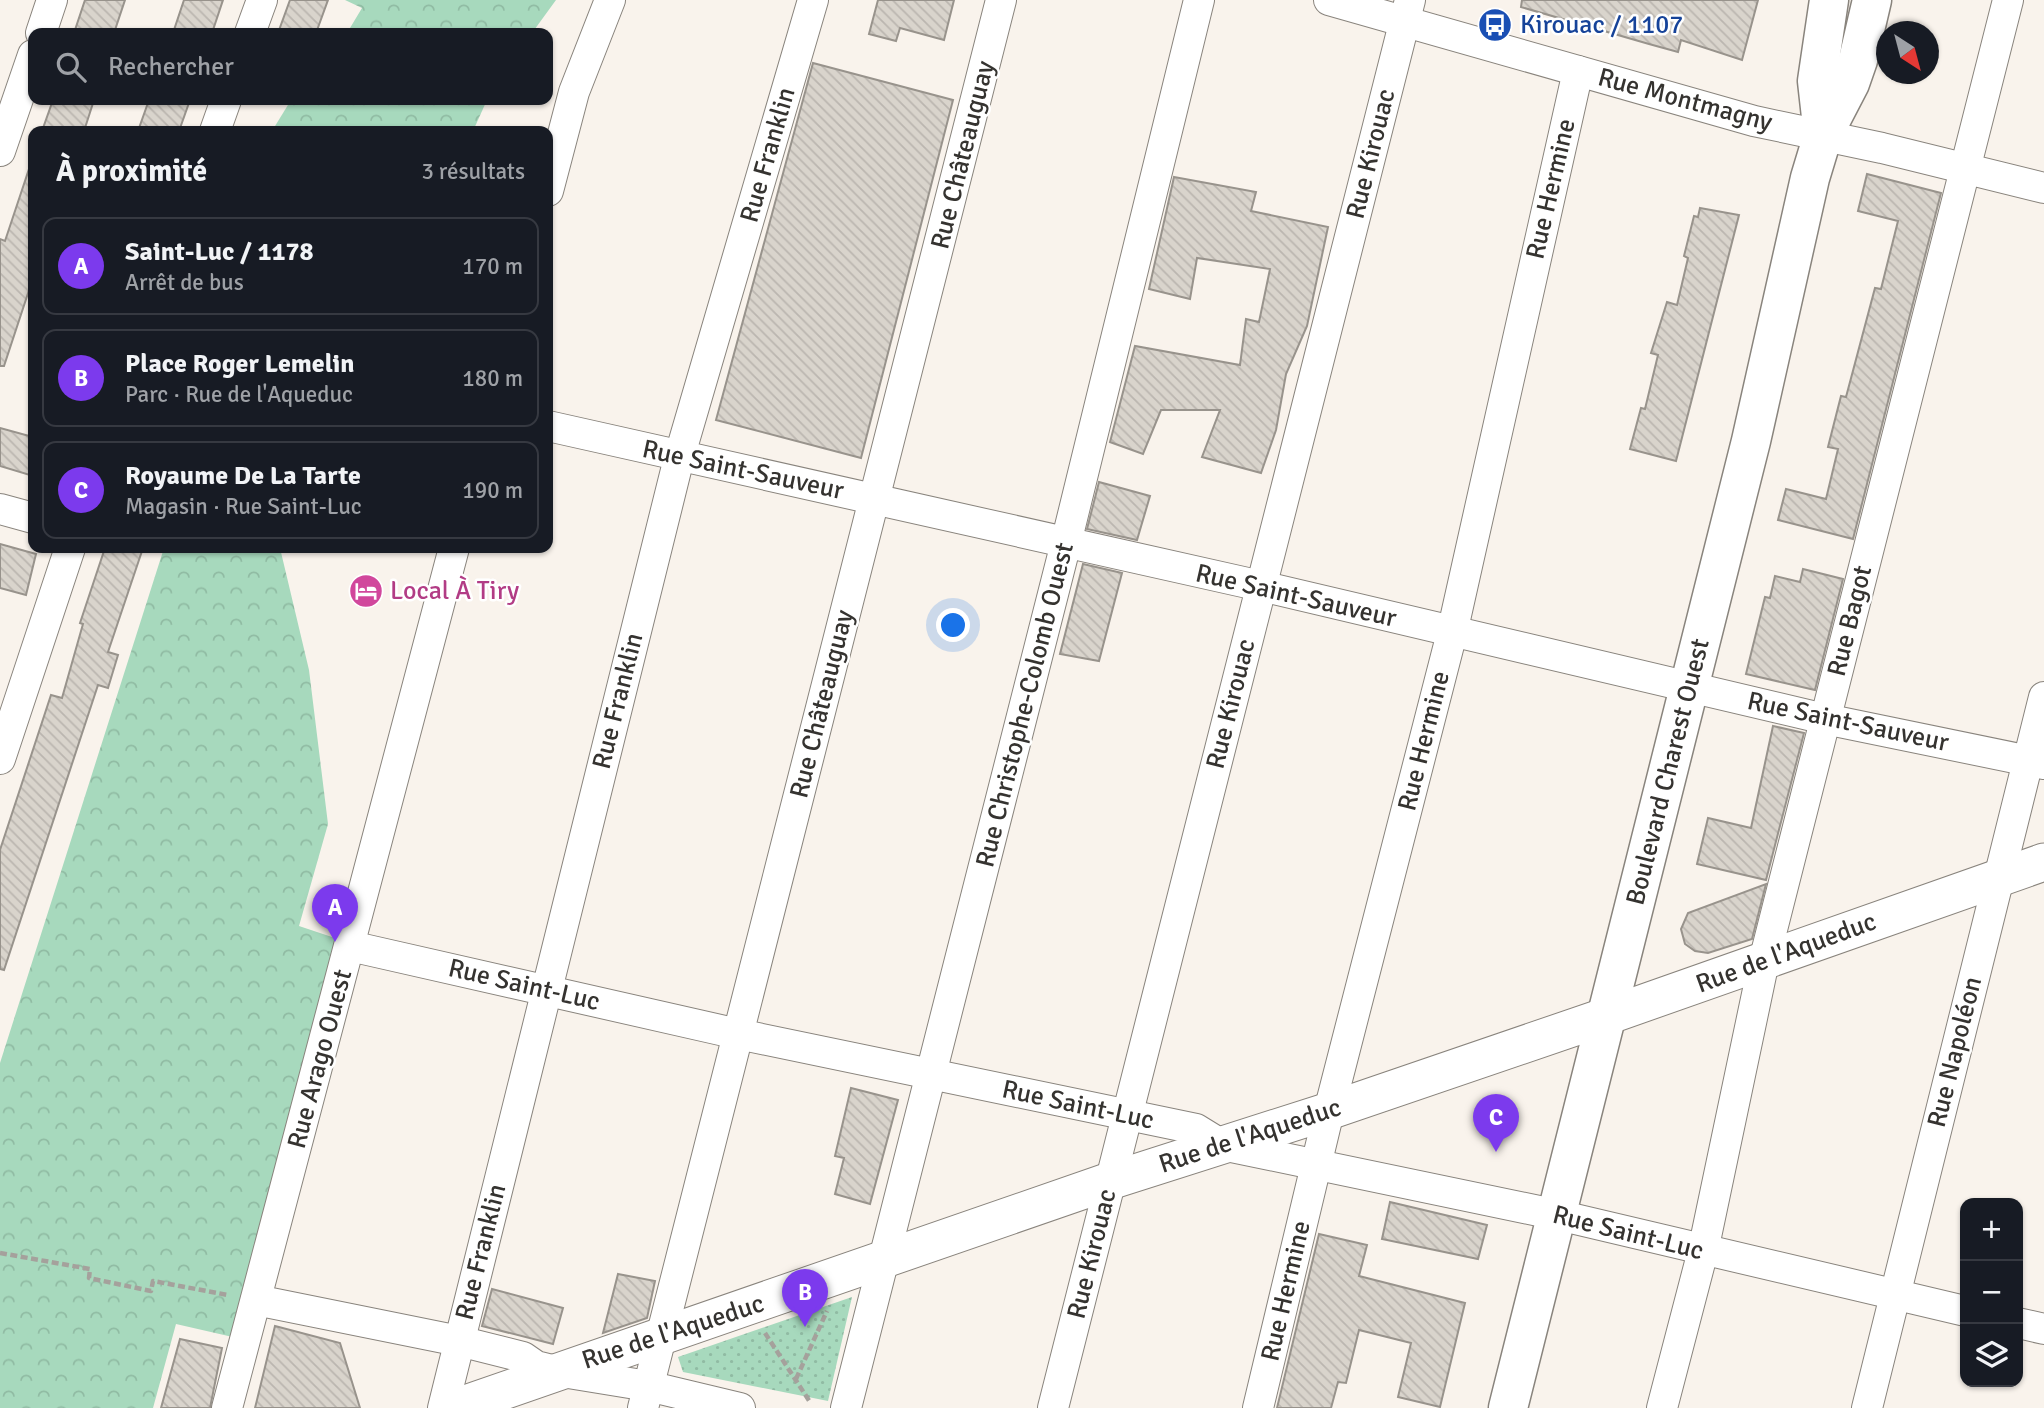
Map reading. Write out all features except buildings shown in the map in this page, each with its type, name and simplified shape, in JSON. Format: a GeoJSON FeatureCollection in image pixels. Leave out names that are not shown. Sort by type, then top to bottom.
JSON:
{"type":"FeatureCollection","features":[{"type":"Feature","properties":{"kind":"main road","name":"Boulevard Charest Ouest"},"geometry":{"type":"LineString","coordinates":[[1823,135],[1817,81],[1829,0]]}},
{"type":"Feature","properties":{"kind":"main road","name":"Boulevard Charest Ouest"},"geometry":{"type":"LineString","coordinates":[[1508,1408],[1608,1016],[1823,135],[1850,83],[1872,0]]}},
{"type":"Feature","properties":{"kind":"street"},"geometry":{"type":"LineString","coordinates":[[43,28],[52,0]]}},
{"type":"Feature","properties":{"kind":"street"},"geometry":{"type":"LineString","coordinates":[[252,28],[262,0]]}},
{"type":"Feature","properties":{"kind":"street"},"geometry":{"type":"LineString","coordinates":[[553,172],[574,92],[610,0]]}},
{"type":"Feature","properties":{"kind":"street","name":"Rue Franklin"},"geometry":{"type":"LineString","coordinates":[[443,1408],[679,458],[813,0]]}},
{"type":"Feature","properties":{"kind":"street","name":"Rue Châteauguay"},"geometry":{"type":"LineString","coordinates":[[646,1397],[1002,0]]}},
{"type":"Feature","properties":{"kind":"street","name":"Rue Christophe-Colomb Ouest"},"geometry":{"type":"LineString","coordinates":[[846,1408],[1066,543],[1199,0]]}},
{"type":"Feature","properties":{"kind":"street","name":"Rue Montmagny"},"geometry":{"type":"LineString","coordinates":[[1329,0],[1407,10],[1578,71],[1754,121],[2044,188]]}},
{"type":"Feature","properties":{"kind":"street","name":"Rue Bagot"},"geometry":{"type":"LineString","coordinates":[[1662,1408],[1703,1251],[1764,961],[2008,0]]}},
{"type":"Feature","properties":{"kind":"street","name":"Rue Kirouac"},"geometry":{"type":"LineString","coordinates":[[1053,1408],[1407,10]]}},
{"type":"Feature","properties":{"kind":"street"},"geometry":{"type":"LineString","coordinates":[[0,151],[28,70]]}},
{"type":"Feature","properties":{"kind":"street","name":"Rue Hermine"},"geometry":{"type":"LineString","coordinates":[[1258,1408],[1329,1111],[1452,633],[1578,71]]}},
{"type":"Feature","properties":{"kind":"street"},"geometry":{"type":"LineString","coordinates":[[217,126],[224,105]]}},
{"type":"Feature","properties":{"kind":"street","name":"Rue Saint-Sauveur"},"geometry":{"type":"LineString","coordinates":[[553,427],[679,458],[1261,586],[1825,719],[2036,762]]}},
{"type":"Feature","properties":{"kind":"street"},"geometry":{"type":"LineString","coordinates":[[0,509],[28,517]]}},
{"type":"Feature","properties":{"kind":"street"},"geometry":{"type":"LineString","coordinates":[[0,759],[68,553]]}},
{"type":"Feature","properties":{"kind":"street","name":"Rue Arago Ouest"},"geometry":{"type":"LineString","coordinates":[[227,1408],[248,1299],[350,946],[453,553]]}},
{"type":"Feature","properties":{"kind":"street","name":"Rue Napoléon"},"geometry":{"type":"LineString","coordinates":[[1867,1408],[1999,876],[2036,762],[2044,697]]}},
{"type":"Feature","properties":{"kind":"street","name":"Rue de l'Aqueduc"},"geometry":{"type":"LineString","coordinates":[[454,1408],[556,1371],[883,1262],[1110,1181],[1329,1111],[1608,1016],[2044,862]]}},
{"type":"Feature","properties":{"kind":"street","name":"Rue Saint-Luc"},"geometry":{"type":"LineString","coordinates":[[350,946],[738,1034],[1196,1129],[1222,1145],[1558,1215],[1960,1310]]}},
{"type":"Feature","properties":{"kind":"street"},"geometry":{"type":"LineString","coordinates":[[248,1299],[459,1341],[523,1357],[536,1366],[646,1397],[740,1408]]}},
{"type":"Feature","properties":{"kind":"street"},"geometry":{"type":"LineString","coordinates":[[2022,1324],[2044,1329]]}},
{"type":"Feature","properties":{"kind":"path"},"geometry":{"type":"LineString","coordinates":[[0,1252],[90,1269],[89,1278],[151,1291],[153,1281],[248,1299]]}},
{"type":"Feature","properties":{"kind":"path"},"geometry":{"type":"LineString","coordinates":[[796,1380],[832,1301]]}},
{"type":"Feature","properties":{"kind":"path"},"geometry":{"type":"LineString","coordinates":[[760,1325],[810,1402]]}},
{"type":"Feature","properties":{"kind":"green space"},"geometry":{"type":"Polygon","coordinates":[[[345,0],[556,0],[536,28],[350,28],[362,8],[345,0]]]}},
{"type":"Feature","properties":{"kind":"green space"},"geometry":{"type":"Polygon","coordinates":[[[288,105],[485,105],[475,126],[275,126],[288,105]]]}},
{"type":"Feature","properties":{"kind":"green space"},"geometry":{"type":"Polygon","coordinates":[[[162,553],[281,553],[309,670],[328,824],[299,926],[341,940],[237,1338],[176,1324],[153,1408],[0,1408],[0,1063],[162,553]]]}},
{"type":"Feature","properties":{"kind":"green space"},"geometry":{"type":"Polygon","coordinates":[[[852,1297],[828,1401],[683,1372],[678,1357],[852,1297]]]}},
{"type":"Feature","properties":{"kind":"place","name":"Kirouac / 1107"},"geometry":{"type":"Point","coordinates":[1495,25]}},
{"type":"Feature","properties":{"kind":"place","name":"Local À Tiry"},"geometry":{"type":"Point","coordinates":[366,591]}},
{"type":"Feature","properties":{"kind":"place","name":"Saint-Luc / 1178"},"geometry":{"type":"Point","coordinates":[335,942]}},
{"type":"Feature","properties":{"kind":"place","name":"Royaume De La Tarte"},"geometry":{"type":"Point","coordinates":[1496,1152]}},
{"type":"Feature","properties":{"kind":"place","name":"Place Roger Lemelin"},"geometry":{"type":"Point","coordinates":[805,1327]}}]}
